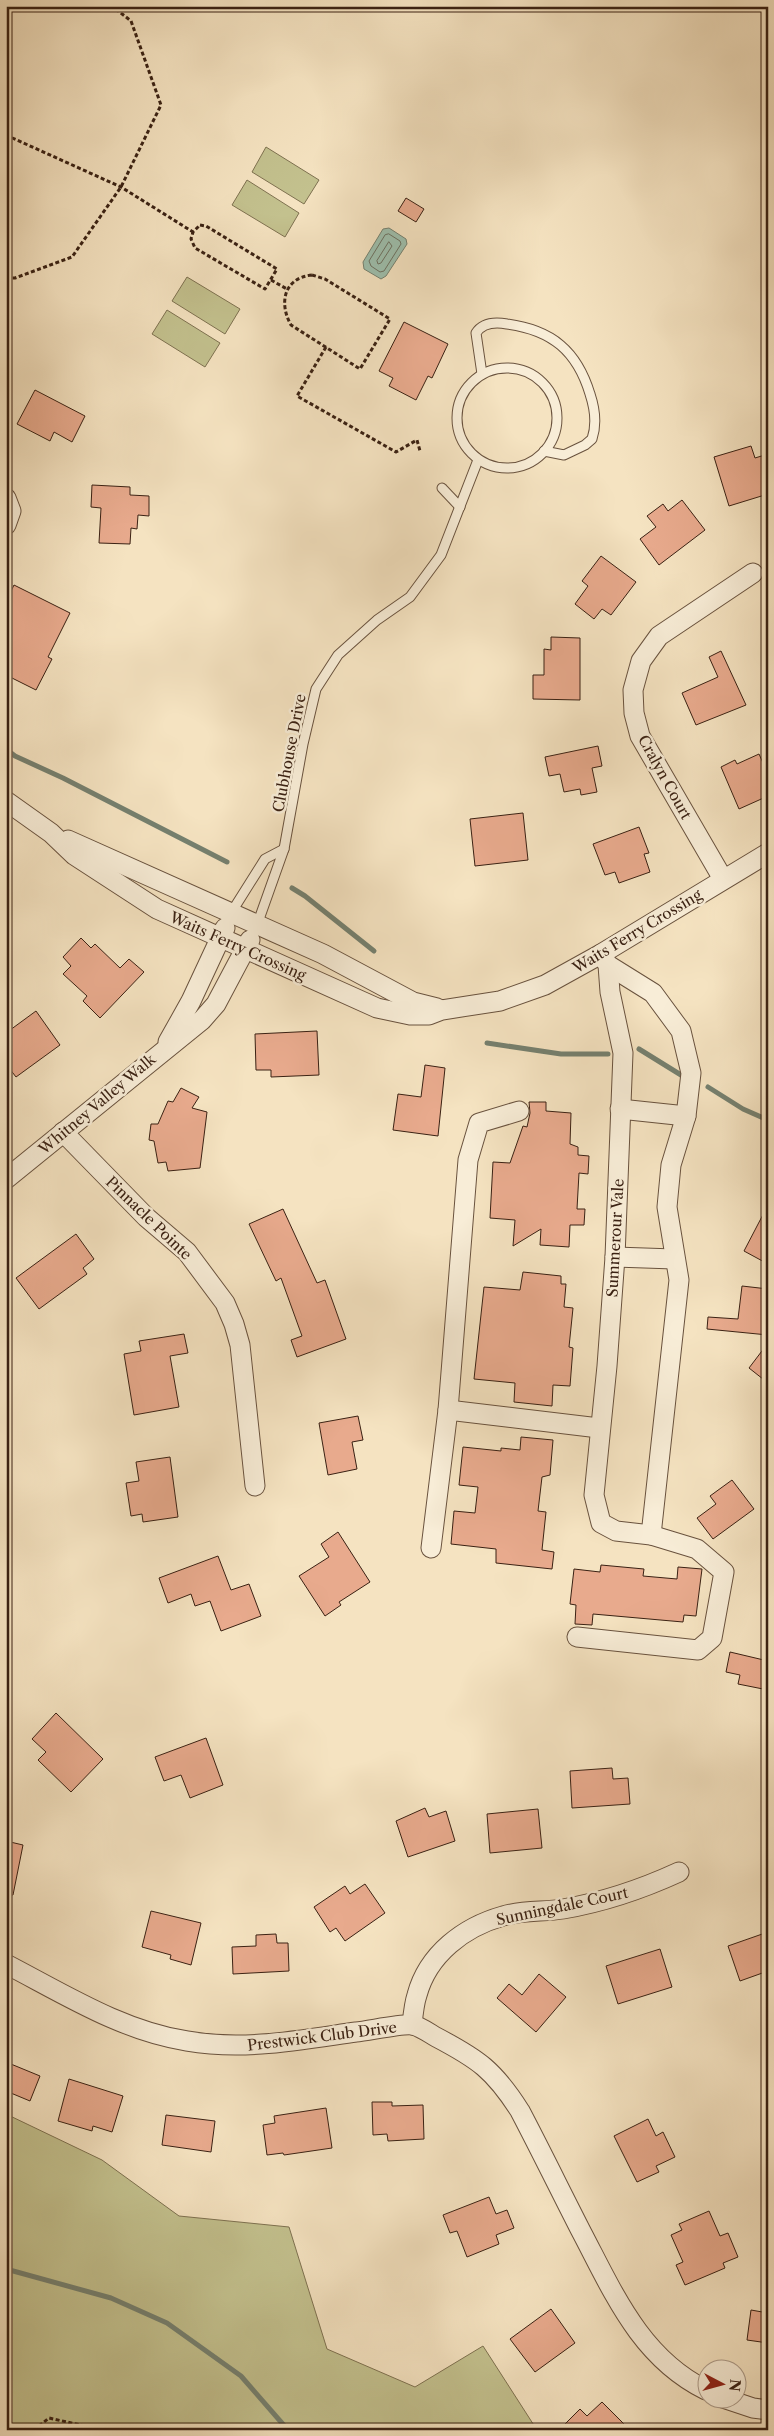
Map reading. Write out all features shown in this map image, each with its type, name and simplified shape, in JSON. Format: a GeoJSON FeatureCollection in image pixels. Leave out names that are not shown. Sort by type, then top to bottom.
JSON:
{"type":"FeatureCollection","features":[{"type":"Feature","properties":{"kind":"street"},"geometry":{"type":"LineString","coordinates":[[6,498],[11,511],[6,525]]}},
{"type":"Feature","properties":{"kind":"street","name":"Cralyn Court"},"geometry":{"type":"LineString","coordinates":[[723,880],[640,736],[634,713],[633,690],[641,661],[659,636],[753,572]]}},
{"type":"Feature","properties":{"kind":"street","name":"Waits Ferry Crossing"},"geometry":{"type":"LineString","coordinates":[[6,801],[51,833],[74,855],[157,909],[378,1008],[419,1015],[429,1015],[442,1010],[509,998],[605,960],[723,880],[768,853]]}},
{"type":"Feature","properties":{"kind":"street","name":"Waits Ferry Crossing"},"geometry":{"type":"LineString","coordinates":[[51,833],[323,954],[413,1002],[442,1010]]}},
{"type":"Feature","properties":{"kind":"street","name":"Whitney Valley Walk"},"geometry":{"type":"LineString","coordinates":[[164,1049],[192,1001],[231,913]]}},
{"type":"Feature","properties":{"kind":"street","name":"Whitney Valley Walk"},"geometry":{"type":"LineString","coordinates":[[6,1179],[202,1020],[216,1004],[257,925]]}},
{"type":"Feature","properties":{"kind":"street"},"geometry":{"type":"LineString","coordinates":[[577,1637],[698,1650],[712,1638],[724,1572],[697,1549],[651,1536],[679,1280],[674,1259],[668,1199],[670,1165],[686,1116],[691,1072],[681,1031],[652,993],[605,960]]}},
{"type":"Feature","properties":{"kind":"street","name":"Summerour Vale"},"geometry":{"type":"LineString","coordinates":[[605,960],[623,1053],[620,1109],[622,1122],[607,1366],[594,1495],[601,1523],[616,1531],[651,1536]]}},
{"type":"Feature","properties":{"kind":"street"},"geometry":{"type":"LineString","coordinates":[[620,1109],[686,1116]]}},
{"type":"Feature","properties":{"kind":"street"},"geometry":{"type":"LineString","coordinates":[[431,1548],[448,1410],[468,1160],[479,1123],[519,1111]]}},
{"type":"Feature","properties":{"kind":"street","name":"Pinnacle Pointe"},"geometry":{"type":"LineString","coordinates":[[63,1132],[146,1217],[188,1252],[225,1304],[234,1324],[240,1346],[255,1486]]}},
{"type":"Feature","properties":{"kind":"street"},"geometry":{"type":"LineString","coordinates":[[615,1257],[674,1259]]}},
{"type":"Feature","properties":{"kind":"street"},"geometry":{"type":"LineString","coordinates":[[448,1410],[600,1428]]}},
{"type":"Feature","properties":{"kind":"street","name":"Sunningdale Court"},"geometry":{"type":"LineString","coordinates":[[412,2025],[417,1994],[428,1968],[445,1947],[470,1928],[504,1915],[562,1909],[604,1900],[642,1889],[679,1872]]}},
{"type":"Feature","properties":{"kind":"street","name":"Prestwick Club Drive"},"geometry":{"type":"LineString","coordinates":[[6,1964],[114,2020],[149,2033],[186,2042],[224,2046],[262,2045],[412,2025],[470,2055],[491,2072],[507,2090],[520,2111],[620,2307],[646,2344],[668,2366],[696,2384]]}},
{"type":"Feature","properties":{"kind":"street"},"geometry":{"type":"LineString","coordinates":[[746,2406],[768,2410]]}},
{"type":"Feature","properties":{"kind":"lane"},"geometry":{"type":"LineString","coordinates":[[482,374],[476,333],[479,328],[489,324],[516,325],[542,332],[560,344],[573,357],[587,384],[592,400],[595,428],[592,439],[570,452],[556,454],[544,451]]}},
{"type":"Feature","properties":{"kind":"lane"},"geometry":{"type":"LineString","coordinates":[[514,368],[535,376],[550,393],[556,414],[553,436],[544,451],[532,462],[510,468],[499,468],[478,460],[463,443],[459,433],[457,416],[460,400],[466,390],[482,374],[492,370],[514,368]]}},
{"type":"Feature","properties":{"kind":"lane","name":"Clubhouse Drive"},"geometry":{"type":"LineString","coordinates":[[257,925],[284,849],[303,744],[316,689],[338,655],[377,620],[410,597],[441,555],[478,460]]}},
{"type":"Feature","properties":{"kind":"lane"},"geometry":{"type":"LineString","coordinates":[[442,488],[460,507]]}},
{"type":"Feature","properties":{"kind":"lane"},"geometry":{"type":"LineString","coordinates":[[231,913],[265,859],[284,849]]}},
{"type":"Feature","properties":{"kind":"path"},"geometry":{"type":"LineString","coordinates":[[6,278],[15,278],[72,257],[121,187],[162,105],[131,21],[112,6]]}},
{"type":"Feature","properties":{"kind":"path"},"geometry":{"type":"LineString","coordinates":[[7,136],[121,187],[193,232]]}},
{"type":"Feature","properties":{"kind":"path"},"geometry":{"type":"LineString","coordinates":[[200,225],[206,226],[277,269],[271,280],[265,289],[195,248],[191,239],[193,232],[200,225]]}},
{"type":"Feature","properties":{"kind":"path"},"geometry":{"type":"LineString","coordinates":[[304,276],[318,277],[390,320],[360,369],[291,325],[284,307],[287,289],[297,279],[304,276]]}},
{"type":"Feature","properties":{"kind":"path"},"geometry":{"type":"LineString","coordinates":[[271,280],[287,289]]}},
{"type":"Feature","properties":{"kind":"path"},"geometry":{"type":"LineString","coordinates":[[326,347],[297,396],[396,452],[417,440],[420,451]]}},
{"type":"Feature","properties":{"kind":"path"},"geometry":{"type":"LineString","coordinates":[[34,2430],[49,2418],[104,2430]]}},
{"type":"Feature","properties":{"kind":"shaded area"},"geometry":{"type":"Polygon","coordinates":[[[266,147],[319,180],[304,204],[252,172],[266,147]]]}},
{"type":"Feature","properties":{"kind":"shaded area"},"geometry":{"type":"Polygon","coordinates":[[[247,180],[299,213],[285,237],[232,205],[247,180]]]}},
{"type":"Feature","properties":{"kind":"shaded area"},"geometry":{"type":"Polygon","coordinates":[[[187,277],[240,309],[225,334],[172,301],[187,277]]]}},
{"type":"Feature","properties":{"kind":"shaded area"},"geometry":{"type":"Polygon","coordinates":[[[167,310],[220,343],[205,367],[152,334],[167,310]]]}},
{"type":"Feature","properties":{"kind":"shaded area"},"geometry":{"type":"Polygon","coordinates":[[[6,2114],[102,2160],[179,2216],[289,2227],[327,2349],[415,2387],[483,2346],[537,2430],[6,2430],[6,2114]]]}},
{"type":"Feature","properties":{"kind":"water"},"geometry":{"type":"Polygon","coordinates":[[[389,228],[406,239],[407,244],[386,276],[381,279],[364,269],[363,262],[383,229],[389,228]]]}},
{"type":"Feature","properties":{"kind":"building"},"geometry":{"type":"Polygon","coordinates":[[[406,198],[424,209],[416,222],[398,211],[406,198]]]}},
{"type":"Feature","properties":{"kind":"building"},"geometry":{"type":"Polygon","coordinates":[[[404,322],[448,344],[432,378],[428,376],[416,400],[389,386],[393,378],[379,371],[404,322]]]}},
{"type":"Feature","properties":{"kind":"building"},"geometry":{"type":"Polygon","coordinates":[[[35,390],[85,416],[72,442],[54,432],[50,441],[17,424],[35,390]]]}},
{"type":"Feature","properties":{"kind":"building"},"geometry":{"type":"Polygon","coordinates":[[[751,446],[755,458],[768,454],[768,494],[729,506],[714,457],[751,446]]]}},
{"type":"Feature","properties":{"kind":"building"},"geometry":{"type":"Polygon","coordinates":[[[92,485],[130,487],[130,495],[149,496],[149,516],[138,515],[137,529],[131,528],[130,544],[99,543],[101,508],[91,507],[92,485]]]}},
{"type":"Feature","properties":{"kind":"building"},"geometry":{"type":"Polygon","coordinates":[[[682,500],[705,530],[659,565],[640,539],[656,527],[647,516],[663,504],[668,511],[682,500]]]}},
{"type":"Feature","properties":{"kind":"building"},"geometry":{"type":"Polygon","coordinates":[[[601,556],[636,582],[611,615],[602,609],[594,619],[575,604],[588,586],[582,581],[601,556]]]}},
{"type":"Feature","properties":{"kind":"building"},"geometry":{"type":"Polygon","coordinates":[[[14,585],[70,613],[48,657],[52,659],[36,690],[6,675],[6,601],[14,585]]]}},
{"type":"Feature","properties":{"kind":"building"},"geometry":{"type":"Polygon","coordinates":[[[551,637],[580,638],[580,700],[533,699],[533,675],[544,675],[544,649],[551,650],[551,637]]]}},
{"type":"Feature","properties":{"kind":"building"},"geometry":{"type":"Polygon","coordinates":[[[721,651],[746,705],[696,725],[682,693],[718,677],[709,657],[721,651]]]}},
{"type":"Feature","properties":{"kind":"building"},"geometry":{"type":"Polygon","coordinates":[[[598,746],[602,766],[592,768],[597,792],[581,795],[580,789],[564,792],[560,774],[549,776],[545,757],[598,746]]]}},
{"type":"Feature","properties":{"kind":"building"},"geometry":{"type":"Polygon","coordinates":[[[759,754],[768,774],[768,796],[739,809],[721,767],[735,760],[737,764],[759,754]]]}},
{"type":"Feature","properties":{"kind":"building"},"geometry":{"type":"Polygon","coordinates":[[[523,813],[528,860],[475,866],[470,819],[523,813]]]}},
{"type":"Feature","properties":{"kind":"building"},"geometry":{"type":"Polygon","coordinates":[[[639,827],[649,853],[644,854],[650,872],[619,883],[615,872],[605,875],[593,844],[639,827]]]}},
{"type":"Feature","properties":{"kind":"building"},"geometry":{"type":"Polygon","coordinates":[[[81,938],[91,948],[95,944],[120,968],[129,959],[144,972],[100,1018],[83,1001],[87,996],[63,974],[71,966],[63,957],[81,938]]]}},
{"type":"Feature","properties":{"kind":"building"},"geometry":{"type":"Polygon","coordinates":[[[36,1011],[60,1045],[16,1077],[6,1064],[6,1033],[36,1011]]]}},
{"type":"Feature","properties":{"kind":"building"},"geometry":{"type":"Polygon","coordinates":[[[317,1031],[319,1075],[271,1077],[271,1070],[256,1070],[255,1034],[317,1031]]]}},
{"type":"Feature","properties":{"kind":"building"},"geometry":{"type":"Polygon","coordinates":[[[425,1065],[445,1068],[438,1136],[393,1130],[398,1094],[421,1097],[425,1065]]]}},
{"type":"Feature","properties":{"kind":"building"},"geometry":{"type":"Polygon","coordinates":[[[181,1088],[199,1097],[192,1108],[207,1112],[200,1168],[168,1171],[166,1162],[158,1163],[154,1141],[149,1140],[151,1124],[158,1124],[168,1101],[173,1102],[181,1088]]]}},
{"type":"Feature","properties":{"kind":"building"},"geometry":{"type":"Polygon","coordinates":[[[529,1102],[546,1102],[546,1111],[571,1113],[570,1144],[578,1147],[578,1155],[589,1156],[588,1174],[579,1173],[577,1209],[585,1209],[584,1225],[570,1225],[569,1247],[540,1245],[541,1229],[513,1246],[515,1220],[490,1218],[493,1162],[510,1163],[523,1126],[527,1127],[530,1113],[529,1102]]]}},
{"type":"Feature","properties":{"kind":"building"},"geometry":{"type":"Polygon","coordinates":[[[768,1205],[768,1264],[744,1251],[768,1205]]]}},
{"type":"Feature","properties":{"kind":"building"},"geometry":{"type":"Polygon","coordinates":[[[283,1209],[317,1283],[325,1280],[346,1339],[297,1357],[291,1340],[302,1336],[281,1278],[276,1281],[249,1224],[283,1209]]]}},
{"type":"Feature","properties":{"kind":"building"},"geometry":{"type":"Polygon","coordinates":[[[76,1234],[94,1259],[83,1268],[87,1274],[39,1309],[16,1278],[76,1234]]]}},
{"type":"Feature","properties":{"kind":"building"},"geometry":{"type":"Polygon","coordinates":[[[523,1272],[561,1276],[561,1284],[566,1284],[564,1307],[573,1308],[569,1347],[573,1348],[570,1386],[553,1385],[552,1406],[514,1402],[515,1383],[474,1379],[484,1287],[520,1290],[523,1272]]]}},
{"type":"Feature","properties":{"kind":"building"},"geometry":{"type":"Polygon","coordinates":[[[742,1286],[768,1289],[768,1335],[707,1329],[708,1317],[738,1319],[742,1286]]]}},
{"type":"Feature","properties":{"kind":"building"},"geometry":{"type":"Polygon","coordinates":[[[184,1334],[188,1353],[170,1356],[179,1407],[134,1415],[124,1354],[141,1351],[139,1341],[184,1334]]]}},
{"type":"Feature","properties":{"kind":"building"},"geometry":{"type":"Polygon","coordinates":[[[768,1343],[768,1383],[749,1368],[768,1343]]]}},
{"type":"Feature","properties":{"kind":"building"},"geometry":{"type":"Polygon","coordinates":[[[358,1416],[363,1440],[352,1442],[357,1469],[328,1475],[319,1423],[358,1416]]]}},
{"type":"Feature","properties":{"kind":"building"},"geometry":{"type":"Polygon","coordinates":[[[521,1437],[553,1440],[550,1475],[542,1477],[538,1511],[546,1512],[542,1550],[554,1552],[552,1569],[496,1563],[496,1549],[451,1544],[454,1511],[475,1513],[478,1487],[459,1485],[463,1447],[501,1451],[501,1448],[520,1450],[521,1437]]]}},
{"type":"Feature","properties":{"kind":"building"},"geometry":{"type":"Polygon","coordinates":[[[170,1457],[178,1517],[143,1522],[142,1514],[131,1516],[126,1483],[139,1481],[136,1462],[170,1457]]]}},
{"type":"Feature","properties":{"kind":"building"},"geometry":{"type":"Polygon","coordinates":[[[732,1480],[754,1509],[713,1539],[697,1518],[716,1504],[710,1496],[732,1480]]]}},
{"type":"Feature","properties":{"kind":"building"},"geometry":{"type":"Polygon","coordinates":[[[338,1532],[370,1582],[339,1602],[341,1605],[325,1616],[299,1576],[329,1557],[321,1544],[338,1532]]]}},
{"type":"Feature","properties":{"kind":"building"},"geometry":{"type":"Polygon","coordinates":[[[218,1556],[231,1590],[249,1584],[261,1616],[221,1631],[210,1601],[195,1606],[191,1594],[168,1603],[159,1578],[218,1556]]]}},
{"type":"Feature","properties":{"kind":"building"},"geometry":{"type":"Polygon","coordinates":[[[601,1565],[644,1569],[643,1576],[677,1579],[678,1567],[702,1569],[696,1616],[684,1615],[683,1622],[593,1614],[592,1625],[575,1624],[576,1605],[570,1604],[574,1569],[600,1572],[601,1565]]]}},
{"type":"Feature","properties":{"kind":"building"},"geometry":{"type":"Polygon","coordinates":[[[730,1652],[768,1661],[768,1690],[738,1684],[740,1675],[726,1672],[730,1652]]]}},
{"type":"Feature","properties":{"kind":"building"},"geometry":{"type":"Polygon","coordinates":[[[56,1713],[103,1759],[71,1792],[38,1760],[46,1752],[32,1739],[56,1713]]]}},
{"type":"Feature","properties":{"kind":"building"},"geometry":{"type":"Polygon","coordinates":[[[206,1738],[223,1785],[190,1798],[181,1775],[164,1781],[155,1757],[206,1738]]]}},
{"type":"Feature","properties":{"kind":"building"},"geometry":{"type":"Polygon","coordinates":[[[612,1768],[613,1779],[628,1778],[630,1804],[572,1808],[570,1771],[612,1768]]]}},
{"type":"Feature","properties":{"kind":"building"},"geometry":{"type":"Polygon","coordinates":[[[425,1808],[429,1817],[446,1811],[455,1841],[408,1857],[396,1821],[425,1808]]]}},
{"type":"Feature","properties":{"kind":"building"},"geometry":{"type":"Polygon","coordinates":[[[538,1809],[542,1848],[490,1853],[487,1814],[538,1809]]]}},
{"type":"Feature","properties":{"kind":"building"},"geometry":{"type":"Polygon","coordinates":[[[6,1841],[23,1845],[13,1895],[6,1895],[6,1841]]]}},
{"type":"Feature","properties":{"kind":"building"},"geometry":{"type":"Polygon","coordinates":[[[365,1884],[385,1913],[345,1941],[336,1928],[330,1932],[314,1907],[345,1886],[350,1894],[365,1884]]]}},
{"type":"Feature","properties":{"kind":"building"},"geometry":{"type":"Polygon","coordinates":[[[151,1911],[201,1923],[191,1965],[170,1959],[171,1955],[142,1947],[151,1911]]]}},
{"type":"Feature","properties":{"kind":"building"},"geometry":{"type":"Polygon","coordinates":[[[768,1932],[768,1971],[740,1981],[728,1946],[768,1932]]]}},
{"type":"Feature","properties":{"kind":"building"},"geometry":{"type":"Polygon","coordinates":[[[276,1934],[277,1943],[288,1943],[289,1971],[233,1974],[232,1947],[256,1946],[256,1935],[276,1934]]]}},
{"type":"Feature","properties":{"kind":"building"},"geometry":{"type":"Polygon","coordinates":[[[660,1949],[672,1987],[618,2004],[606,1966],[660,1949]]]}},
{"type":"Feature","properties":{"kind":"building"},"geometry":{"type":"Polygon","coordinates":[[[539,1974],[566,1997],[536,2032],[497,1998],[509,1984],[522,1995],[539,1974]]]}},
{"type":"Feature","properties":{"kind":"building"},"geometry":{"type":"Polygon","coordinates":[[[6,2062],[40,2076],[30,2101],[6,2091],[6,2062]]]}},
{"type":"Feature","properties":{"kind":"building"},"geometry":{"type":"Polygon","coordinates":[[[69,2079],[123,2096],[112,2132],[93,2126],[92,2131],[58,2121],[69,2079]]]}},
{"type":"Feature","properties":{"kind":"building"},"geometry":{"type":"Polygon","coordinates":[[[372,2102],[392,2102],[392,2106],[423,2105],[424,2139],[388,2141],[387,2134],[373,2135],[372,2102]]]}},
{"type":"Feature","properties":{"kind":"building"},"geometry":{"type":"Polygon","coordinates":[[[326,2108],[332,2148],[284,2155],[283,2153],[267,2155],[263,2125],[275,2123],[274,2116],[326,2108]]]}},
{"type":"Feature","properties":{"kind":"building"},"geometry":{"type":"Polygon","coordinates":[[[166,2115],[215,2121],[211,2152],[162,2145],[166,2115]]]}},
{"type":"Feature","properties":{"kind":"building"},"geometry":{"type":"Polygon","coordinates":[[[648,2119],[656,2136],[663,2132],[675,2157],[656,2166],[659,2172],[637,2182],[614,2136],[648,2119]]]}},
{"type":"Feature","properties":{"kind":"building"},"geometry":{"type":"Polygon","coordinates":[[[489,2197],[496,2214],[507,2210],[514,2228],[496,2235],[499,2244],[467,2257],[457,2231],[450,2233],[443,2215],[489,2197]]]}},
{"type":"Feature","properties":{"kind":"building"},"geometry":{"type":"Polygon","coordinates":[[[709,2211],[720,2236],[728,2233],[738,2257],[723,2263],[725,2268],[685,2285],[676,2265],[683,2262],[671,2235],[682,2230],[679,2224],[709,2211]]]}},
{"type":"Feature","properties":{"kind":"building"},"geometry":{"type":"Polygon","coordinates":[[[551,2309],[575,2343],[535,2372],[510,2339],[551,2309]]]}},
{"type":"Feature","properties":{"kind":"building"},"geometry":{"type":"Polygon","coordinates":[[[751,2310],[768,2313],[768,2343],[747,2340],[751,2310]]]}},
{"type":"Feature","properties":{"kind":"building"},"geometry":{"type":"Polygon","coordinates":[[[602,2402],[630,2430],[559,2430],[580,2409],[587,2416],[602,2402]]]}},
{"type":"Feature","properties":{"kind":"waterway"},"geometry":{"type":"LineString","coordinates":[[6,749],[15,756],[63,778],[227,862]]}},
{"type":"Feature","properties":{"kind":"waterway"},"geometry":{"type":"LineString","coordinates":[[292,888],[305,896],[374,951]]}},
{"type":"Feature","properties":{"kind":"waterway"},"geometry":{"type":"LineString","coordinates":[[487,1043],[561,1054],[608,1054]]}},
{"type":"Feature","properties":{"kind":"waterway"},"geometry":{"type":"LineString","coordinates":[[639,1049],[681,1075]]}},
{"type":"Feature","properties":{"kind":"waterway"},"geometry":{"type":"LineString","coordinates":[[708,1087],[743,1109],[768,1120]]}},
{"type":"Feature","properties":{"kind":"waterway"},"geometry":{"type":"LineString","coordinates":[[6,2269],[111,2298],[167,2323],[241,2376],[288,2430]]}}]}
